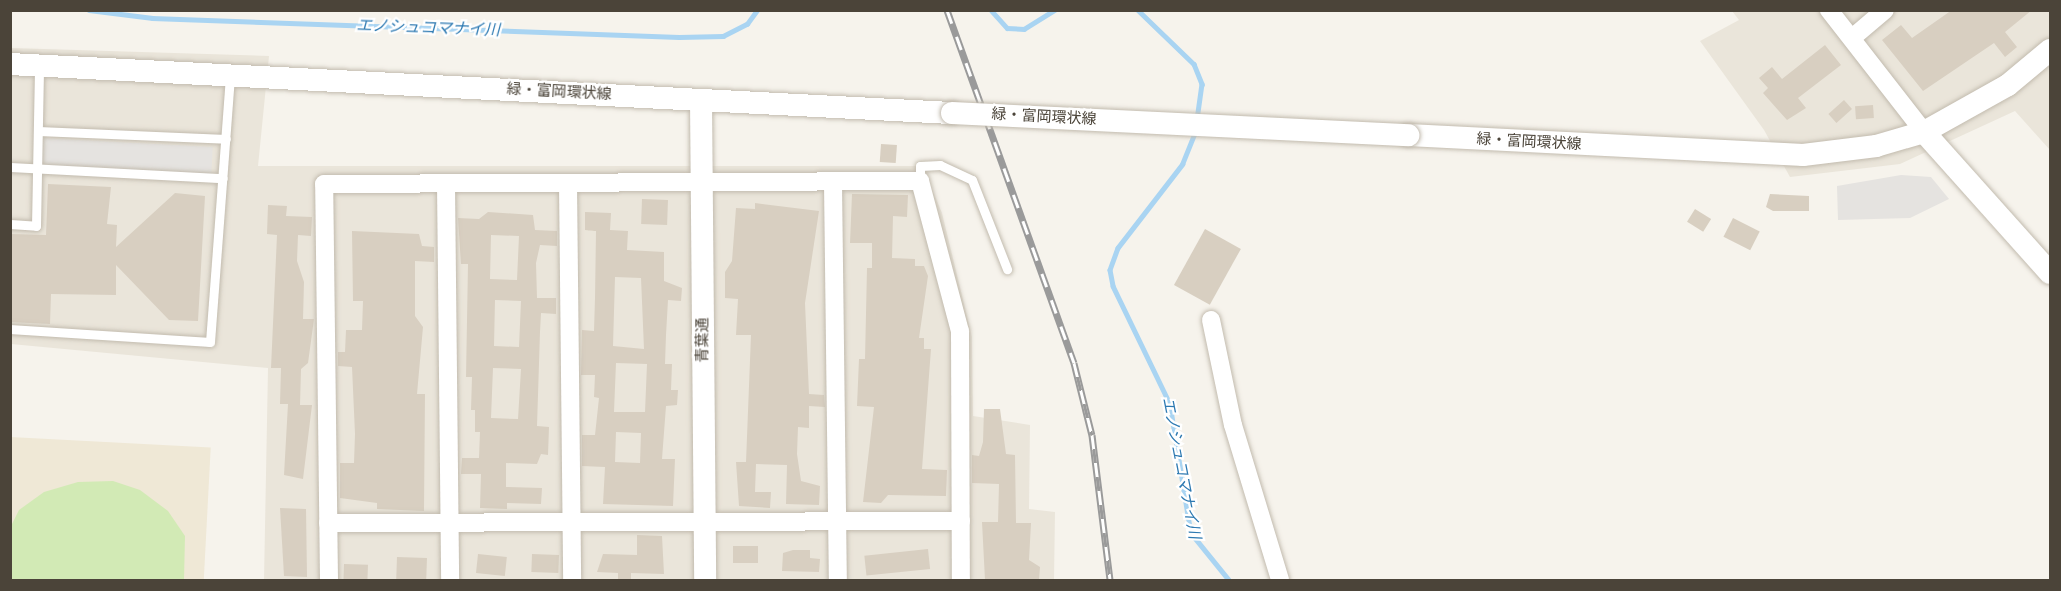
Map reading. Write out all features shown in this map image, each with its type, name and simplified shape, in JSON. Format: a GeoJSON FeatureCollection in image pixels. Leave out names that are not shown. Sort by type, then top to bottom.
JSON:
{"type":"FeatureCollection","features":[{"type":"Feature","properties":{"kind":"street"},"geometry":{"type":"LineString","coordinates":[[1829,10],[1924,132],[2050,273]]}},
{"type":"Feature","properties":{"kind":"street"},"geometry":{"type":"LineString","coordinates":[[1852,38],[1885,10]]}},
{"type":"Feature","properties":{"kind":"street","name":"緑・富岡環状線"},"geometry":{"type":"LineString","coordinates":[[10,64],[1803,155],[1876,146],[1924,132],[2008,85],[2050,50]]}},
{"type":"Feature","properties":{"kind":"street","name":"青葉通"},"geometry":{"type":"LineString","coordinates":[[701,100],[705,580]]}},
{"type":"Feature","properties":{"kind":"street"},"geometry":{"type":"LineString","coordinates":[[329,580],[324,184],[920,181],[960,331],[961,580]]}},
{"type":"Feature","properties":{"kind":"street"},"geometry":{"type":"LineString","coordinates":[[568,183],[572,580]]}},
{"type":"Feature","properties":{"kind":"street"},"geometry":{"type":"LineString","coordinates":[[832,183],[838,580]]}},
{"type":"Feature","properties":{"kind":"street"},"geometry":{"type":"LineString","coordinates":[[446,184],[450,580]]}},
{"type":"Feature","properties":{"kind":"street"},"geometry":{"type":"LineString","coordinates":[[1211,320],[1233,425],[1280,580]]}},
{"type":"Feature","properties":{"kind":"street"},"geometry":{"type":"LineString","coordinates":[[328,523],[961,521]]}},
{"type":"Feature","properties":{"kind":"lane"},"geometry":{"type":"LineString","coordinates":[[10,224],[36,226],[39,66]]}},
{"type":"Feature","properties":{"kind":"lane"},"geometry":{"type":"LineString","coordinates":[[10,329],[210,342],[230,75]]}},
{"type":"Feature","properties":{"kind":"lane"},"geometry":{"type":"LineString","coordinates":[[38,131],[226,139]]}},
{"type":"Feature","properties":{"kind":"lane"},"geometry":{"type":"LineString","coordinates":[[920,181],[920,166],[940,165],[972,180],[1007,269]]}},
{"type":"Feature","properties":{"kind":"lane"},"geometry":{"type":"LineString","coordinates":[[10,167],[223,178]]}},
{"type":"Feature","properties":{"kind":"shaded area"},"geometry":{"type":"Polygon","coordinates":[[[1732,11],[2050,11],[2050,150],[2015,111],[1900,164],[1790,177],[1764,130],[1700,41],[1739,20],[1732,11]]]}},
{"type":"Feature","properties":{"kind":"shaded area"},"geometry":{"type":"Polygon","coordinates":[[[11,48],[269,56],[258,166],[922,166],[942,213],[972,337],[973,416],[1030,425],[1029,509],[1055,512],[1054,580],[264,580],[268,368],[11,344],[11,48]]]}},
{"type":"Feature","properties":{"kind":"shaded area"},"geometry":{"type":"Polygon","coordinates":[[[43,138],[213,147],[211,175],[42,166],[43,138]]]}},
{"type":"Feature","properties":{"kind":"shaded area"},"geometry":{"type":"Polygon","coordinates":[[[1901,175],[1931,177],[1949,199],[1910,218],[1838,220],[1837,186],[1901,175]]]}},
{"type":"Feature","properties":{"kind":"shaded area"},"geometry":{"type":"Polygon","coordinates":[[[10,437],[211,448],[204,580],[10,580],[10,437]]]}},
{"type":"Feature","properties":{"kind":"green space"},"geometry":{"type":"Polygon","coordinates":[[[113,481],[140,490],[168,511],[185,536],[184,580],[11,580],[11,526],[19,510],[44,492],[78,482],[113,481]]]}},
{"type":"Feature","properties":{"kind":"building"},"geometry":{"type":"Polygon","coordinates":[[[1952,10],[2032,10],[2005,32],[2017,47],[2005,57],[1994,43],[1923,91],[1882,40],[1901,25],[1912,38],[1952,10]]]}},
{"type":"Feature","properties":{"kind":"building"},"geometry":{"type":"Polygon","coordinates":[[[1825,45],[1841,65],[1798,98],[1806,108],[1787,120],[1763,93],[1768,88],[1759,78],[1772,67],[1782,79],[1825,45]]]}},
{"type":"Feature","properties":{"kind":"building"},"geometry":{"type":"Polygon","coordinates":[[[1844,100],[1852,109],[1836,123],[1828,114],[1844,100]]]}},
{"type":"Feature","properties":{"kind":"building"},"geometry":{"type":"Polygon","coordinates":[[[1873,105],[1874,118],[1856,119],[1855,106],[1873,105]]]}},
{"type":"Feature","properties":{"kind":"building"},"geometry":{"type":"Polygon","coordinates":[[[881,144],[897,145],[896,163],[880,162],[881,144]]]}},
{"type":"Feature","properties":{"kind":"building"},"geometry":{"type":"Polygon","coordinates":[[[48,184],[111,187],[107,224],[117,225],[116,247],[175,193],[205,196],[198,321],[169,320],[116,265],[116,295],[51,294],[50,324],[10,322],[10,234],[46,235],[48,184]]]}},
{"type":"Feature","properties":{"kind":"building"},"geometry":{"type":"Polygon","coordinates":[[[852,194],[908,195],[907,217],[893,216],[892,258],[915,259],[915,266],[924,266],[928,276],[919,338],[924,338],[924,349],[931,349],[922,469],[947,470],[946,496],[888,495],[881,503],[863,502],[874,407],[857,406],[859,359],[865,359],[867,268],[872,268],[872,243],[850,243],[852,194]]]}},
{"type":"Feature","properties":{"kind":"building"},"geometry":{"type":"Polygon","coordinates":[[[1770,194],[1809,196],[1809,211],[1773,211],[1766,207],[1770,194]]]}},
{"type":"Feature","properties":{"kind":"building"},"geometry":{"type":"Polygon","coordinates":[[[642,199],[668,200],[667,225],[641,224],[642,199]]]}},
{"type":"Feature","properties":{"kind":"building"},"geometry":{"type":"Polygon","coordinates":[[[755,203],[819,211],[805,303],[809,394],[824,395],[825,407],[809,406],[809,428],[798,427],[797,454],[801,481],[820,486],[819,505],[786,504],[787,465],[756,464],[755,492],[771,492],[770,508],[739,506],[736,462],[746,462],[751,335],[736,335],[738,299],[725,298],[725,272],[732,261],[736,208],[755,209],[755,203]]]}},
{"type":"Feature","properties":{"kind":"building"},"geometry":{"type":"Polygon","coordinates":[[[268,205],[287,206],[286,216],[312,217],[311,236],[298,235],[297,261],[304,282],[303,319],[314,319],[308,363],[301,369],[300,405],[312,405],[303,479],[284,475],[288,404],[280,404],[281,368],[271,368],[277,235],[267,234],[268,205]]]}},
{"type":"Feature","properties":{"kind":"building"},"geometry":{"type":"Polygon","coordinates":[[[1695,209],[1711,219],[1703,232],[1687,222],[1695,209]]]}},
{"type":"Feature","properties":{"kind":"building"},"geometry":{"type":"Polygon","coordinates":[[[488,212],[533,215],[535,230],[557,231],[557,246],[540,245],[536,263],[537,298],[556,298],[556,314],[541,313],[540,332],[537,426],[549,427],[548,455],[541,454],[537,464],[506,463],[506,487],[542,488],[541,504],[507,503],[507,509],[480,508],[481,474],[461,474],[462,458],[479,458],[480,432],[475,432],[475,410],[471,410],[472,377],[466,377],[468,264],[461,264],[458,218],[479,219],[488,212]],[[491,235],[490,279],[517,280],[519,236],[491,235]],[[495,300],[494,346],[519,347],[521,301],[495,300]],[[493,368],[491,418],[518,419],[521,369],[493,368]]]}},
{"type":"Feature","properties":{"kind":"building"},"geometry":{"type":"Polygon","coordinates":[[[585,212],[611,213],[610,230],[628,231],[627,250],[664,252],[664,281],[682,288],[681,301],[668,300],[666,335],[665,364],[672,364],[671,390],[678,390],[677,405],[666,406],[662,459],[675,459],[673,506],[603,504],[605,467],[582,466],[582,435],[595,435],[599,398],[594,397],[595,375],[581,375],[582,330],[594,331],[595,298],[596,231],[585,230],[585,212]],[[615,277],[613,346],[644,349],[641,278],[615,277]],[[616,363],[614,412],[645,412],[647,364],[616,363]],[[616,432],[615,462],[640,463],[641,433],[616,432]]]}},
{"type":"Feature","properties":{"kind":"building"},"geometry":{"type":"Polygon","coordinates":[[[1733,218],[1760,232],[1750,250],[1723,237],[1733,218]]]}},
{"type":"Feature","properties":{"kind":"building"},"geometry":{"type":"Polygon","coordinates":[[[1205,229],[1241,249],[1210,305],[1174,285],[1205,229]]]}},
{"type":"Feature","properties":{"kind":"building"},"geometry":{"type":"Polygon","coordinates":[[[352,231],[419,234],[422,246],[434,247],[434,262],[415,261],[415,316],[423,327],[417,394],[425,394],[424,511],[377,509],[377,503],[340,498],[340,463],[354,463],[355,434],[352,367],[338,366],[338,352],[345,352],[346,330],[362,330],[363,301],[353,301],[352,231]]]}},
{"type":"Feature","properties":{"kind":"building"},"geometry":{"type":"Polygon","coordinates":[[[984,409],[1000,409],[1006,454],[1015,455],[1016,523],[1031,523],[1029,560],[1040,567],[1039,580],[985,580],[982,522],[998,522],[999,484],[972,483],[972,455],[979,456],[983,442],[984,409]]]}},
{"type":"Feature","properties":{"kind":"building"},"geometry":{"type":"Polygon","coordinates":[[[280,508],[306,509],[307,577],[284,576],[280,508]]]}},
{"type":"Feature","properties":{"kind":"building"},"geometry":{"type":"Polygon","coordinates":[[[637,535],[662,536],[664,574],[631,573],[631,580],[618,580],[618,573],[597,572],[603,554],[637,555],[637,535]]]}},
{"type":"Feature","properties":{"kind":"building"},"geometry":{"type":"Polygon","coordinates":[[[733,546],[758,546],[758,563],[733,563],[733,546]]]}},
{"type":"Feature","properties":{"kind":"building"},"geometry":{"type":"Polygon","coordinates":[[[928,549],[930,569],[866,576],[864,556],[928,549]]]}},
{"type":"Feature","properties":{"kind":"building"},"geometry":{"type":"Polygon","coordinates":[[[793,550],[810,550],[810,558],[820,559],[819,572],[782,571],[783,553],[793,550]]]}},
{"type":"Feature","properties":{"kind":"building"},"geometry":{"type":"Polygon","coordinates":[[[478,554],[507,557],[505,576],[476,573],[478,554]]]}},
{"type":"Feature","properties":{"kind":"building"},"geometry":{"type":"Polygon","coordinates":[[[532,554],[559,555],[558,573],[531,572],[532,554]]]}},
{"type":"Feature","properties":{"kind":"building"},"geometry":{"type":"Polygon","coordinates":[[[397,557],[427,558],[426,580],[396,580],[397,557]]]}},
{"type":"Feature","properties":{"kind":"building"},"geometry":{"type":"Polygon","coordinates":[[[344,564],[368,565],[367,580],[343,580],[344,564]]]}},
{"type":"Feature","properties":{"kind":"waterway","name":"エノシュコマナイ川"},"geometry":{"type":"LineString","coordinates":[[89,10],[152,18],[679,37],[723,36],[747,24],[757,10]]}},
{"type":"Feature","properties":{"kind":"waterway","name":"エノシュコマナイ川"},"geometry":{"type":"LineString","coordinates":[[991,10],[1007,28],[1024,29],[1054,10]]}},
{"type":"Feature","properties":{"kind":"waterway","name":"エノシュコマナイ川"},"geometry":{"type":"LineString","coordinates":[[1138,10],[1194,64],[1202,84],[1197,120]]}},
{"type":"Feature","properties":{"kind":"waterway","name":"エノシュコマナイ川"},"geometry":{"type":"LineString","coordinates":[[1196,131],[1183,164],[1118,248],[1110,270],[1113,286],[1170,404],[1191,533],[1229,580]]}},
{"type":"Feature","properties":{"kind":"railway"},"geometry":{"type":"LineString","coordinates":[[947,10],[1074,363],[1092,435],[1110,580]]}}]}
